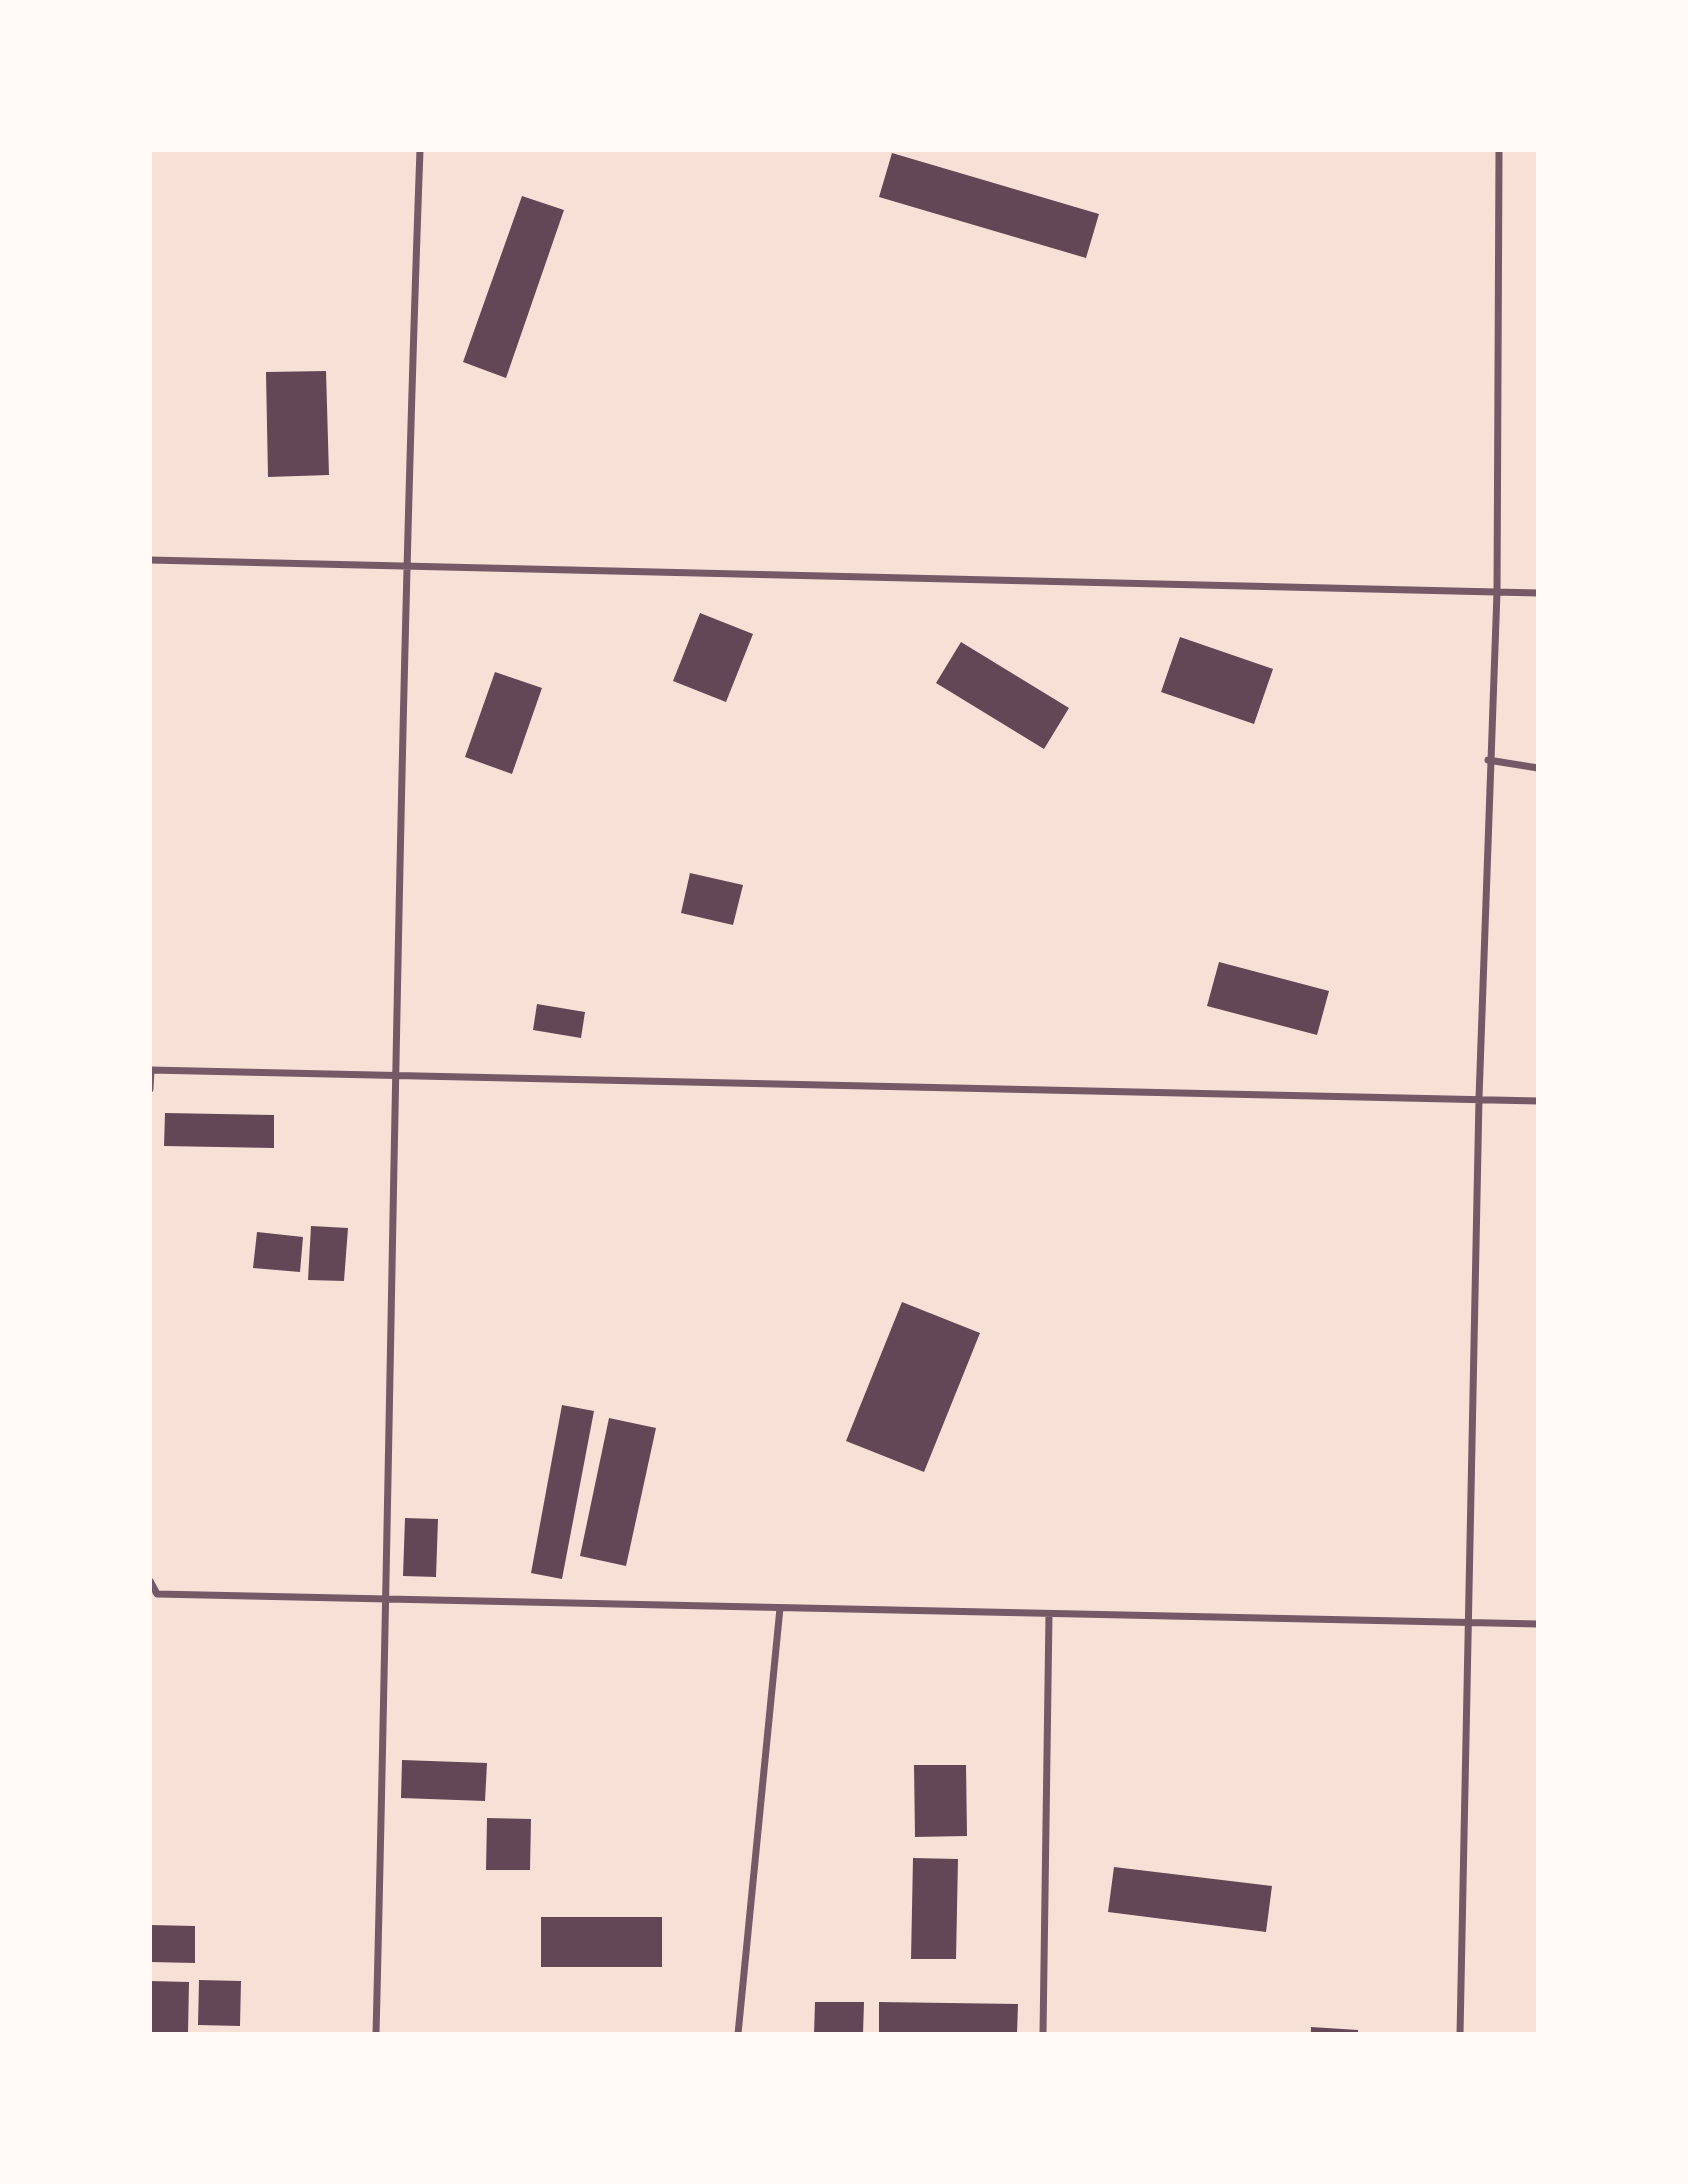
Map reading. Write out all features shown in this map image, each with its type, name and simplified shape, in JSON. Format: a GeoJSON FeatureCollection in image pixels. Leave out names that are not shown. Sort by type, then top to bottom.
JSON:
{"type":"FeatureCollection","features":[{"type":"Feature","properties":{"kind":"street"},"geometry":{"type":"LineString","coordinates":[[376,2034],[387,1599],[404,568],[419,150]]}},
{"type":"Feature","properties":{"kind":"street"},"geometry":{"type":"LineString","coordinates":[[1460,2034],[1466,1622],[1479,1098],[1497,592],[1499,150]]}},
{"type":"Feature","properties":{"kind":"street"},"geometry":{"type":"LineString","coordinates":[[150,560],[1538,593]]}},
{"type":"Feature","properties":{"kind":"street"},"geometry":{"type":"LineString","coordinates":[[1489,760],[1538,768]]}},
{"type":"Feature","properties":{"kind":"street"},"geometry":{"type":"LineString","coordinates":[[150,1089],[151,1070],[1538,1101]]}},
{"type":"Feature","properties":{"kind":"street"},"geometry":{"type":"LineString","coordinates":[[150,1581],[156,1594],[1538,1624]]}},
{"type":"Feature","properties":{"kind":"street"},"geometry":{"type":"LineString","coordinates":[[738,2034],[780,1608]]}},
{"type":"Feature","properties":{"kind":"street"},"geometry":{"type":"LineString","coordinates":[[1043,2034],[1049,1614]]}},
{"type":"Feature","properties":{"kind":"building"},"geometry":{"type":"Polygon","coordinates":[[[892,153],[1099,214],[1086,258],[879,197],[892,153]]]}},
{"type":"Feature","properties":{"kind":"building"},"geometry":{"type":"Polygon","coordinates":[[[522,196],[564,210],[506,378],[463,362],[522,196]]]}},
{"type":"Feature","properties":{"kind":"building"},"geometry":{"type":"Polygon","coordinates":[[[326,371],[329,475],[268,477],[266,372],[326,371]]]}},
{"type":"Feature","properties":{"kind":"building"},"geometry":{"type":"Polygon","coordinates":[[[700,613],[753,634],[726,702],[673,681],[700,613]]]}},
{"type":"Feature","properties":{"kind":"building"},"geometry":{"type":"Polygon","coordinates":[[[1180,637],[1273,669],[1254,724],[1161,692],[1180,637]]]}},
{"type":"Feature","properties":{"kind":"building"},"geometry":{"type":"Polygon","coordinates":[[[961,642],[1069,708],[1044,749],[936,683],[961,642]]]}},
{"type":"Feature","properties":{"kind":"building"},"geometry":{"type":"Polygon","coordinates":[[[495,672],[542,688],[512,774],[465,757],[495,672]]]}},
{"type":"Feature","properties":{"kind":"building"},"geometry":{"type":"Polygon","coordinates":[[[690,873],[743,885],[733,925],[681,913],[690,873]]]}},
{"type":"Feature","properties":{"kind":"building"},"geometry":{"type":"Polygon","coordinates":[[[1219,962],[1329,991],[1317,1035],[1207,1006],[1219,962]]]}},
{"type":"Feature","properties":{"kind":"building"},"geometry":{"type":"Polygon","coordinates":[[[537,1004],[585,1012],[581,1038],[533,1030],[537,1004]]]}},
{"type":"Feature","properties":{"kind":"building"},"geometry":{"type":"Polygon","coordinates":[[[165,1113],[274,1115],[274,1148],[164,1146],[165,1113]]]}},
{"type":"Feature","properties":{"kind":"building"},"geometry":{"type":"Polygon","coordinates":[[[311,1226],[348,1228],[344,1281],[308,1280],[311,1226]]]}},
{"type":"Feature","properties":{"kind":"building"},"geometry":{"type":"Polygon","coordinates":[[[257,1232],[303,1237],[300,1272],[253,1268],[257,1232]]]}},
{"type":"Feature","properties":{"kind":"building"},"geometry":{"type":"Polygon","coordinates":[[[902,1302],[980,1333],[924,1472],[846,1441],[902,1302]]]}},
{"type":"Feature","properties":{"kind":"building"},"geometry":{"type":"Polygon","coordinates":[[[562,1405],[594,1411],[562,1579],[531,1573],[562,1405]]]}},
{"type":"Feature","properties":{"kind":"building"},"geometry":{"type":"Polygon","coordinates":[[[609,1418],[656,1428],[626,1566],[580,1556],[609,1418]]]}},
{"type":"Feature","properties":{"kind":"building"},"geometry":{"type":"Polygon","coordinates":[[[405,1518],[438,1519],[436,1577],[403,1576],[405,1518]]]}},
{"type":"Feature","properties":{"kind":"building"},"geometry":{"type":"Polygon","coordinates":[[[402,1760],[487,1763],[485,1801],[401,1798],[402,1760]]]}},
{"type":"Feature","properties":{"kind":"building"},"geometry":{"type":"Polygon","coordinates":[[[914,1765],[966,1765],[967,1836],[915,1837],[914,1765]]]}},
{"type":"Feature","properties":{"kind":"building"},"geometry":{"type":"Polygon","coordinates":[[[487,1818],[531,1819],[530,1870],[486,1870],[487,1818]]]}},
{"type":"Feature","properties":{"kind":"building"},"geometry":{"type":"Polygon","coordinates":[[[913,1858],[958,1859],[956,1959],[911,1959],[913,1858]]]}},
{"type":"Feature","properties":{"kind":"building"},"geometry":{"type":"Polygon","coordinates":[[[1114,1867],[1272,1886],[1266,1932],[1108,1912],[1114,1867]]]}},
{"type":"Feature","properties":{"kind":"building"},"geometry":{"type":"Polygon","coordinates":[[[541,1917],[662,1917],[662,1967],[541,1967],[541,1917]]]}},
{"type":"Feature","properties":{"kind":"building"},"geometry":{"type":"Polygon","coordinates":[[[150,1925],[195,1926],[195,1963],[150,1962],[150,1925]]]}},
{"type":"Feature","properties":{"kind":"building"},"geometry":{"type":"Polygon","coordinates":[[[199,1980],[241,1981],[240,2026],[198,2025],[199,1980]]]}},
{"type":"Feature","properties":{"kind":"building"},"geometry":{"type":"Polygon","coordinates":[[[150,1981],[189,1982],[188,2034],[150,2034],[150,1981]]]}},
{"type":"Feature","properties":{"kind":"building"},"geometry":{"type":"Polygon","coordinates":[[[815,2002],[864,2002],[863,2034],[814,2034],[815,2002]]]}},
{"type":"Feature","properties":{"kind":"building"},"geometry":{"type":"Polygon","coordinates":[[[879,2002],[1018,2004],[1017,2034],[879,2034],[879,2002]]]}},
{"type":"Feature","properties":{"kind":"building"},"geometry":{"type":"Polygon","coordinates":[[[1311,2027],[1358,2030],[1358,2034],[1311,2034],[1311,2027]]]}}]}
